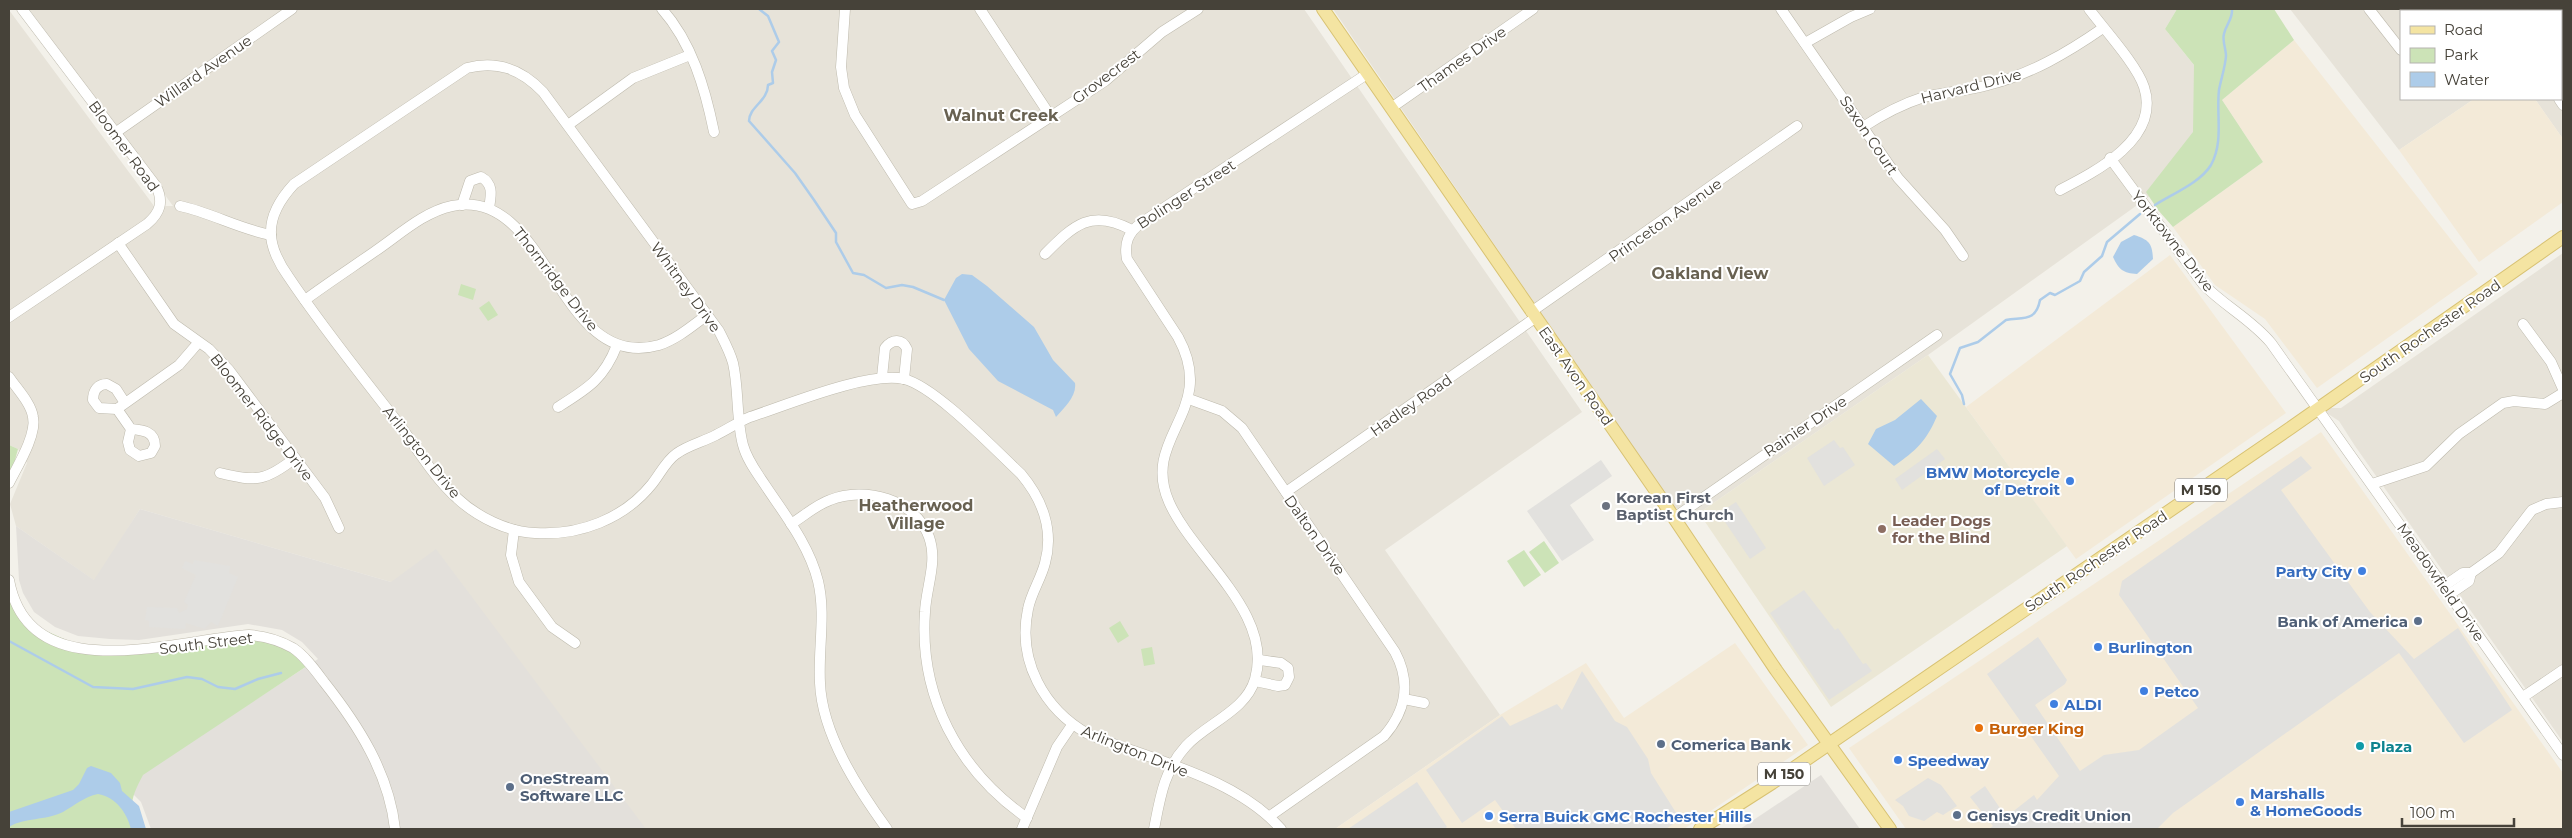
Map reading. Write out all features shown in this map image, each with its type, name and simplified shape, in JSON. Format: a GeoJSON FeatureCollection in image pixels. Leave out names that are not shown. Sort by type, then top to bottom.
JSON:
{"type":"FeatureCollection","features":[{"type":"Feature","properties":{"kind":"main road","name":"East Avon Road"},"geometry":{"type":"LineString","coordinates":[[1323,9],[1828,744],[1890,829]]}},
{"type":"Feature","properties":{"kind":"main road","name":"South Rochester Road"},"geometry":{"type":"LineString","coordinates":[[1700,829],[1828,744],[2319,408],[2563,237]]}},
{"type":"Feature","properties":{"kind":"street","name":"Bloomer Road"},"geometry":{"type":"LineString","coordinates":[[9,317],[156,216],[161,200],[156,186],[22,9]]}},
{"type":"Feature","properties":{"kind":"street","name":"Willard Avenue"},"geometry":{"type":"LineString","coordinates":[[115,133],[292,9]]}},
{"type":"Feature","properties":{"kind":"street"},"geometry":{"type":"LineString","coordinates":[[662,9],[684,38],[706,96],[714,132]]}},
{"type":"Feature","properties":{"kind":"street","name":"Grovecrest"},"geometry":{"type":"LineString","coordinates":[[845,9],[841,67],[844,88],[855,115],[912,204],[922,202],[1105,81],[1162,32],[1198,9]]}},
{"type":"Feature","properties":{"kind":"street"},"geometry":{"type":"LineString","coordinates":[[980,9],[1051,116]]}},
{"type":"Feature","properties":{"kind":"street","name":"Thames Drive"},"geometry":{"type":"LineString","coordinates":[[1391,108],[1533,9]]}},
{"type":"Feature","properties":{"kind":"street","name":"Saxon Court"},"geometry":{"type":"LineString","coordinates":[[1781,9],[1898,178],[1945,230],[1963,256]]}},
{"type":"Feature","properties":{"kind":"street"},"geometry":{"type":"LineString","coordinates":[[1805,43],[1844,20],[1870,9]]}},
{"type":"Feature","properties":{"kind":"street"},"geometry":{"type":"LineString","coordinates":[[2060,190],[2110,158],[2136,137],[2147,110],[2146,95],[2137,72],[2089,9]]}},
{"type":"Feature","properties":{"kind":"street"},"geometry":{"type":"LineString","coordinates":[[2369,9],[2400,49]]}},
{"type":"Feature","properties":{"kind":"street","name":"Harvard Drive"},"geometry":{"type":"LineString","coordinates":[[1863,127],[1883,114],[1909,102],[1989,85],[2023,75],[2069,52],[2103,28]]}},
{"type":"Feature","properties":{"kind":"street"},"geometry":{"type":"LineString","coordinates":[[568,125],[633,78],[690,56]]}},
{"type":"Feature","properties":{"kind":"street","name":"Whitney Drive"},"geometry":{"type":"LineString","coordinates":[[271,235],[280,202],[294,184],[466,68],[488,64],[505,67],[521,73],[543,92],[719,331],[733,362],[743,445],[751,464],[808,553],[818,581],[821,603],[820,683],[826,719],[845,762],[887,829]]}},
{"type":"Feature","properties":{"kind":"street","name":"Bolinger Street"},"geometry":{"type":"LineString","coordinates":[[1154,829],[1161,789],[1171,766],[1186,746],[1200,732],[1240,703],[1255,681],[1260,660],[1259,647],[1252,625],[1178,517],[1166,492],[1163,465],[1166,446],[1189,399],[1191,373],[1185,350],[1127,259],[1125,248],[1132,230],[1368,74]]}},
{"type":"Feature","properties":{"kind":"street","name":"Princeton Avenue"},"geometry":{"type":"LineString","coordinates":[[1533,315],[1797,126]]}},
{"type":"Feature","properties":{"kind":"street","name":"Yorktowne Drive"},"geometry":{"type":"LineString","coordinates":[[2110,158],[2199,280],[2211,293],[2248,319],[2263,333],[2319,408]]}},
{"type":"Feature","properties":{"kind":"street"},"geometry":{"type":"LineString","coordinates":[[462,205],[470,181],[481,177],[490,184],[492,190],[489,208]]}},
{"type":"Feature","properties":{"kind":"street","name":"Thornridge Drive"},"geometry":{"type":"LineString","coordinates":[[306,300],[431,213],[462,205],[489,208],[512,224],[594,331],[617,345],[641,347],[660,344],[683,333],[707,315]]}},
{"type":"Feature","properties":{"kind":"street"},"geometry":{"type":"LineString","coordinates":[[180,206],[208,214],[250,231],[271,235]]}},
{"type":"Feature","properties":{"kind":"street"},"geometry":{"type":"LineString","coordinates":[[1045,254],[1069,232],[1089,220],[1110,220],[1132,230]]}},
{"type":"Feature","properties":{"kind":"street","name":"Arlington Drive"},"geometry":{"type":"LineString","coordinates":[[271,235],[281,265],[456,498],[480,515],[514,530],[534,533],[558,533],[576,530],[607,520],[643,494],[674,455],[740,422],[859,381],[882,376],[904,379],[935,395],[1021,474],[1037,496],[1046,520],[1048,547],[1045,562],[1028,607],[1026,639],[1030,666],[1044,695],[1055,710],[1072,725],[1088,734],[1233,791],[1270,816],[1281,829]]}},
{"type":"Feature","properties":{"kind":"street","name":"Bloomer Ridge Drive"},"geometry":{"type":"LineString","coordinates":[[118,243],[169,316],[182,331],[221,361],[326,498],[339,528]]}},
{"type":"Feature","properties":{"kind":"street","name":"Hadley Road"},"geometry":{"type":"LineString","coordinates":[[1286,492],[1533,315]]}},
{"type":"Feature","properties":{"kind":"street"},"geometry":{"type":"LineString","coordinates":[[2523,324],[2551,362],[2563,388]]}},
{"type":"Feature","properties":{"kind":"street","name":"Rainier Drive"},"geometry":{"type":"LineString","coordinates":[[1674,518],[1937,335]]}},
{"type":"Feature","properties":{"kind":"street"},"geometry":{"type":"LineString","coordinates":[[882,376],[885,348],[897,340],[902,342],[907,350],[904,379]]}},
{"type":"Feature","properties":{"kind":"street"},"geometry":{"type":"LineString","coordinates":[[131,429],[121,406],[179,365],[198,343]]}},
{"type":"Feature","properties":{"kind":"street"},"geometry":{"type":"LineString","coordinates":[[558,407],[596,381],[609,363],[617,345]]}},
{"type":"Feature","properties":{"kind":"street"},"geometry":{"type":"LineString","coordinates":[[9,377],[31,411],[34,424],[28,443],[9,483]]}},
{"type":"Feature","properties":{"kind":"street"},"geometry":{"type":"LineString","coordinates":[[2372,484],[2426,466],[2459,434],[2503,403],[2514,401],[2545,404],[2563,393]]}},
{"type":"Feature","properties":{"kind":"street","name":"Dalton Drive"},"geometry":{"type":"LineString","coordinates":[[1189,399],[1204,403],[1230,416],[1242,428],[1396,652],[1404,676],[1404,699],[1394,724],[1384,736],[1270,816]]}},
{"type":"Feature","properties":{"kind":"street","name":"Meadowfield Drive"},"geometry":{"type":"LineString","coordinates":[[2319,408],[2563,755]]}},
{"type":"Feature","properties":{"kind":"street"},"geometry":{"type":"LineString","coordinates":[[220,473],[251,480],[261,479],[276,472],[295,458]]}},
{"type":"Feature","properties":{"kind":"street"},"geometry":{"type":"LineString","coordinates":[[791,524],[830,500],[859,494],[879,496],[894,502],[917,518],[929,537],[932,552],[923,632],[927,671],[940,716],[952,740],[968,764],[1002,799],[1027,818]]}},
{"type":"Feature","properties":{"kind":"street"},"geometry":{"type":"LineString","coordinates":[[2447,590],[2469,581],[2471,573],[2499,553],[2532,510],[2546,504],[2563,502]]}},
{"type":"Feature","properties":{"kind":"street"},"geometry":{"type":"LineString","coordinates":[[514,530],[510,555],[519,582],[552,627],[575,643]]}},
{"type":"Feature","properties":{"kind":"street","name":"South Street"},"geometry":{"type":"LineString","coordinates":[[9,580],[18,607],[31,624],[60,642],[104,650],[146,650],[249,635],[275,640],[295,649],[332,692],[362,734],[386,786],[393,810],[395,829]]}},
{"type":"Feature","properties":{"kind":"street"},"geometry":{"type":"LineString","coordinates":[[1255,681],[1278,686],[1285,685],[1289,677],[1288,668],[1280,663],[1260,660]]}},
{"type":"Feature","properties":{"kind":"street"},"geometry":{"type":"LineString","coordinates":[[2523,697],[2563,670]]}},
{"type":"Feature","properties":{"kind":"street"},"geometry":{"type":"LineString","coordinates":[[1404,699],[1424,702]]}},
{"type":"Feature","properties":{"kind":"street"},"geometry":{"type":"LineString","coordinates":[[1022,829],[1057,747],[1072,725]]}},
{"type":"Feature","properties":{"kind":"shaded area","name":"Heatherwood Village"},"geometry":{"type":"Polygon","coordinates":[[[29,9],[1304,9],[1582,412],[1385,550],[1500,715],[1335,829],[645,829],[391,582],[140,509],[95,581],[16,526],[10,504],[27,463],[18,449],[9,445],[9,10],[154,206],[173,206],[29,9]]]}},
{"type":"Feature","properties":{"kind":"shaded area","name":"Oakland View"},"geometry":{"type":"Polygon","coordinates":[[[1333,9],[2177,9],[2165,29],[2222,100],[2242,130],[1928,355],[1699,513],[1675,508],[1333,9]]]}},
{"type":"Feature","properties":{"kind":"shaded area"},"geometry":{"type":"Polygon","coordinates":[[[2290,9],[2563,9],[2562,37],[2562,10],[2400,10],[2400,100],[2473,100],[2399,150],[2290,9]]]}},
{"type":"Feature","properties":{"kind":"shaded area"},"geometry":{"type":"Polygon","coordinates":[[[2294,40],[2478,274],[2317,388],[2265,319],[2215,285],[2173,227],[2263,162],[2222,100],[2294,40]]]}},
{"type":"Feature","properties":{"kind":"shaded area"},"geometry":{"type":"Polygon","coordinates":[[[2562,74],[2563,76],[2563,139],[2536,100],[2562,100],[2562,74]]]}},
{"type":"Feature","properties":{"kind":"shaded area"},"geometry":{"type":"Polygon","coordinates":[[[2473,100],[2536,100],[2563,139],[2563,202],[2479,262],[2399,150],[2473,100]]]}},
{"type":"Feature","properties":{"kind":"shaded area"},"geometry":{"type":"Polygon","coordinates":[[[2563,253],[2563,742],[2339,421],[2319,408],[2341,408],[2563,253]]]}},
{"type":"Feature","properties":{"kind":"shaded area"},"geometry":{"type":"Polygon","coordinates":[[[2170,255],[2286,413],[2076,559],[1966,407],[2170,255]]]}},
{"type":"Feature","properties":{"kind":"shaded area","name":"Leader Dogs for the Blind"},"geometry":{"type":"Polygon","coordinates":[[[1928,355],[2067,546],[1831,707],[1699,513],[1928,355]]]}},
{"type":"Feature","properties":{"kind":"shaded area"},"geometry":{"type":"Polygon","coordinates":[[[2321,432],[2563,773],[2563,829],[1906,829],[1849,748],[2321,432]]]}},
{"type":"Feature","properties":{"kind":"shaded area"},"geometry":{"type":"Polygon","coordinates":[[[1834,440],[1840,448],[1843,447],[1855,465],[1824,486],[1807,458],[1834,440]]]}},
{"type":"Feature","properties":{"kind":"shaded area"},"geometry":{"type":"Polygon","coordinates":[[[1937,449],[1945,459],[1902,490],[1895,479],[1937,449]]]}},
{"type":"Feature","properties":{"kind":"shaded area"},"geometry":{"type":"Polygon","coordinates":[[[2301,456],[2312,468],[2281,490],[2370,612],[2414,659],[2458,628],[2512,710],[2464,743],[2399,653],[2173,813],[2157,829],[1989,829],[1993,826],[1970,797],[1985,786],[2006,817],[2034,795],[2037,800],[2059,776],[1987,674],[2038,637],[2067,680],[2065,684],[2035,705],[2080,771],[2104,755],[2139,750],[2198,708],[2119,595],[2122,581],[2301,456]]]}},
{"type":"Feature","properties":{"kind":"shaded area"},"geometry":{"type":"Polygon","coordinates":[[[1601,460],[1612,476],[1570,505],[1594,540],[1562,561],[1527,511],[1601,460]]]}},
{"type":"Feature","properties":{"kind":"shaded area"},"geometry":{"type":"Polygon","coordinates":[[[1736,502],[1766,548],[1750,559],[1719,513],[1736,502]]]}},
{"type":"Feature","properties":{"kind":"shaded area"},"geometry":{"type":"Polygon","coordinates":[[[140,509],[391,582],[436,549],[646,829],[151,829],[141,802],[133,794],[143,773],[318,659],[302,642],[282,630],[248,624],[139,640],[110,639],[78,636],[55,627],[34,612],[23,593],[19,580],[16,526],[94,580],[140,509]]]}},
{"type":"Feature","properties":{"kind":"shaded area"},"geometry":{"type":"Polygon","coordinates":[[[194,560],[230,566],[229,573],[238,577],[218,626],[211,622],[205,629],[186,623],[185,629],[149,627],[149,621],[145,620],[147,607],[177,608],[179,613],[187,609],[188,605],[184,602],[196,575],[182,568],[185,561],[193,564],[194,560]]]}},
{"type":"Feature","properties":{"kind":"shaded area"},"geometry":{"type":"Polygon","coordinates":[[[1804,590],[1835,630],[1838,628],[1863,664],[1866,663],[1872,671],[1829,700],[1770,613],[1804,590]]]}},
{"type":"Feature","properties":{"kind":"shaded area"},"geometry":{"type":"Polygon","coordinates":[[[1735,643],[1808,745],[1684,829],[1335,829],[1500,715],[1586,663],[1624,718],[1735,643]]]}},
{"type":"Feature","properties":{"kind":"shaded area"},"geometry":{"type":"Polygon","coordinates":[[[1582,671],[1615,721],[1627,727],[1648,759],[1651,773],[1680,819],[1666,829],[1516,829],[1495,800],[1462,823],[1426,770],[1502,716],[1510,726],[1557,704],[1562,710],[1582,671]]]}},
{"type":"Feature","properties":{"kind":"shaded area"},"geometry":{"type":"Polygon","coordinates":[[[1821,775],[1860,829],[1740,829],[1821,775]]]}},
{"type":"Feature","properties":{"kind":"shaded area"},"geometry":{"type":"Polygon","coordinates":[[[1928,778],[1941,785],[1957,806],[1943,815],[1937,812],[1924,821],[1909,816],[1903,806],[1895,800],[1928,778]]]}},
{"type":"Feature","properties":{"kind":"shaded area"},"geometry":{"type":"Polygon","coordinates":[[[1417,782],[1447,827],[1444,829],[1348,829],[1417,782]]]}},
{"type":"Feature","properties":{"kind":"green space"},"geometry":{"type":"Polygon","coordinates":[[[2177,9],[2274,9],[2294,40],[2222,100],[2263,162],[2173,227],[2146,192],[2193,132],[2194,65],[2165,29],[2177,9]]]}},
{"type":"Feature","properties":{"kind":"green space"},"geometry":{"type":"Polygon","coordinates":[[[461,284],[476,289],[473,300],[458,295],[461,284]]]}},
{"type":"Feature","properties":{"kind":"green space"},"geometry":{"type":"Polygon","coordinates":[[[489,301],[498,315],[488,321],[479,308],[489,301]]]}},
{"type":"Feature","properties":{"kind":"green space"},"geometry":{"type":"Polygon","coordinates":[[[9,445],[18,449],[9,482],[9,445]]]}},
{"type":"Feature","properties":{"kind":"green space"},"geometry":{"type":"Polygon","coordinates":[[[1544,541],[1559,563],[1545,573],[1529,552],[1544,541]]]}},
{"type":"Feature","properties":{"kind":"green space"},"geometry":{"type":"Polygon","coordinates":[[[1524,550],[1541,575],[1524,587],[1507,561],[1524,550]]]}},
{"type":"Feature","properties":{"kind":"green space"},"geometry":{"type":"Polygon","coordinates":[[[9,580],[31,624],[84,648],[266,637],[310,664],[143,775],[132,801],[132,813],[136,829],[9,829],[9,580]]]}},
{"type":"Feature","properties":{"kind":"green space"},"geometry":{"type":"Polygon","coordinates":[[[1120,621],[1129,636],[1118,643],[1109,628],[1120,621]]]}},
{"type":"Feature","properties":{"kind":"green space"},"geometry":{"type":"Polygon","coordinates":[[[1152,647],[1155,664],[1144,666],[1141,649],[1152,647]]]}},
{"type":"Feature","properties":{"kind":"water"},"geometry":{"type":"Polygon","coordinates":[[[2134,235],[2149,243],[2153,259],[2137,274],[2122,270],[2113,257],[2121,242],[2134,235]]]}},
{"type":"Feature","properties":{"kind":"water"},"geometry":{"type":"Polygon","coordinates":[[[962,274],[972,275],[987,286],[1034,327],[1053,360],[1075,383],[1072,397],[1056,417],[1053,410],[998,381],[969,349],[944,300],[956,278],[962,274]]]}},
{"type":"Feature","properties":{"kind":"water"},"geometry":{"type":"Polygon","coordinates":[[[1921,399],[1937,416],[1920,444],[1894,466],[1868,444],[1876,429],[1895,420],[1921,399]]]}},
{"type":"Feature","properties":{"kind":"water"},"geometry":{"type":"Polygon","coordinates":[[[91,766],[111,773],[120,783],[122,791],[139,806],[146,829],[131,829],[127,817],[120,807],[110,798],[98,794],[84,799],[56,815],[22,822],[9,827],[9,812],[73,790],[79,784],[87,768],[91,766]]]}},
{"type":"Feature","properties":{"kind":"waterway"},"geometry":{"type":"LineString","coordinates":[[759,9],[768,16],[779,42],[772,51],[776,60],[772,72],[773,83],[768,85],[765,95],[752,112],[749,121],[795,173],[814,200],[836,233],[836,242],[853,273],[864,275],[886,288],[902,285],[913,287],[944,300]]}},
{"type":"Feature","properties":{"kind":"waterway"},"geometry":{"type":"LineString","coordinates":[[2155,205],[2200,177],[2211,165],[2215,156],[2218,137],[2218,99],[2226,56],[2224,36],[2232,9]]}},
{"type":"Feature","properties":{"kind":"waterway"},"geometry":{"type":"LineString","coordinates":[[1964,404],[1962,395],[1950,374],[1960,348],[1978,342],[2006,320],[2032,315],[2038,307],[2040,300],[2050,293],[2055,295],[2080,281],[2084,272],[2102,256],[2107,242],[2140,214]]}},
{"type":"Feature","properties":{"kind":"waterway"},"geometry":{"type":"LineString","coordinates":[[9,641],[93,687],[133,689],[187,677],[202,679],[218,687],[235,689],[258,679],[281,673]]}},
{"type":"Feature","properties":{"kind":"place","name":"BMW Motorcycle of Detroit"},"geometry":{"type":"Point","coordinates":[2070,481]}},
{"type":"Feature","properties":{"kind":"place","name":"Korean First Baptist Church"},"geometry":{"type":"Point","coordinates":[1606,506]}},
{"type":"Feature","properties":{"kind":"place","name":"Leader Dogs for the Blind"},"geometry":{"type":"Point","coordinates":[1882,529]}},
{"type":"Feature","properties":{"kind":"place","name":"Party City"},"geometry":{"type":"Point","coordinates":[2362,571]}},
{"type":"Feature","properties":{"kind":"place","name":"Bank of America"},"geometry":{"type":"Point","coordinates":[2418,621]}},
{"type":"Feature","properties":{"kind":"place","name":"Burlington"},"geometry":{"type":"Point","coordinates":[2098,647]}},
{"type":"Feature","properties":{"kind":"place","name":"Petco"},"geometry":{"type":"Point","coordinates":[2144,691]}},
{"type":"Feature","properties":{"kind":"place","name":"ALDI"},"geometry":{"type":"Point","coordinates":[2054,704]}},
{"type":"Feature","properties":{"kind":"place","name":"Burger King"},"geometry":{"type":"Point","coordinates":[1979,728]}},
{"type":"Feature","properties":{"kind":"place","name":"Comerica Bank"},"geometry":{"type":"Point","coordinates":[1661,744]}},
{"type":"Feature","properties":{"kind":"place","name":"Plaza"},"geometry":{"type":"Point","coordinates":[2360,746]}},
{"type":"Feature","properties":{"kind":"place","name":"Speedway"},"geometry":{"type":"Point","coordinates":[1898,760]}},
{"type":"Feature","properties":{"kind":"place","name":"OneStream Software LLC"},"geometry":{"type":"Point","coordinates":[510,787]}},
{"type":"Feature","properties":{"kind":"place","name":"Marshalls & HomeGoods"},"geometry":{"type":"Point","coordinates":[2240,802]}},
{"type":"Feature","properties":{"kind":"place","name":"Genisys Credit Union"},"geometry":{"type":"Point","coordinates":[1957,815]}},
{"type":"Feature","properties":{"kind":"place","name":"Serra Buick GMC Rochester Hills"},"geometry":{"type":"Point","coordinates":[1489,816]}},
{"type":"Feature","properties":{"kind":"district","name":"Walnut Creek"},"geometry":{"type":"Point","coordinates":[1001,115]}},
{"type":"Feature","properties":{"kind":"district","name":"Oakland View"},"geometry":{"type":"Point","coordinates":[1710,273]}},
{"type":"Feature","properties":{"kind":"district","name":"Heatherwood Village"},"geometry":{"type":"Point","coordinates":[916,514]}}]}
